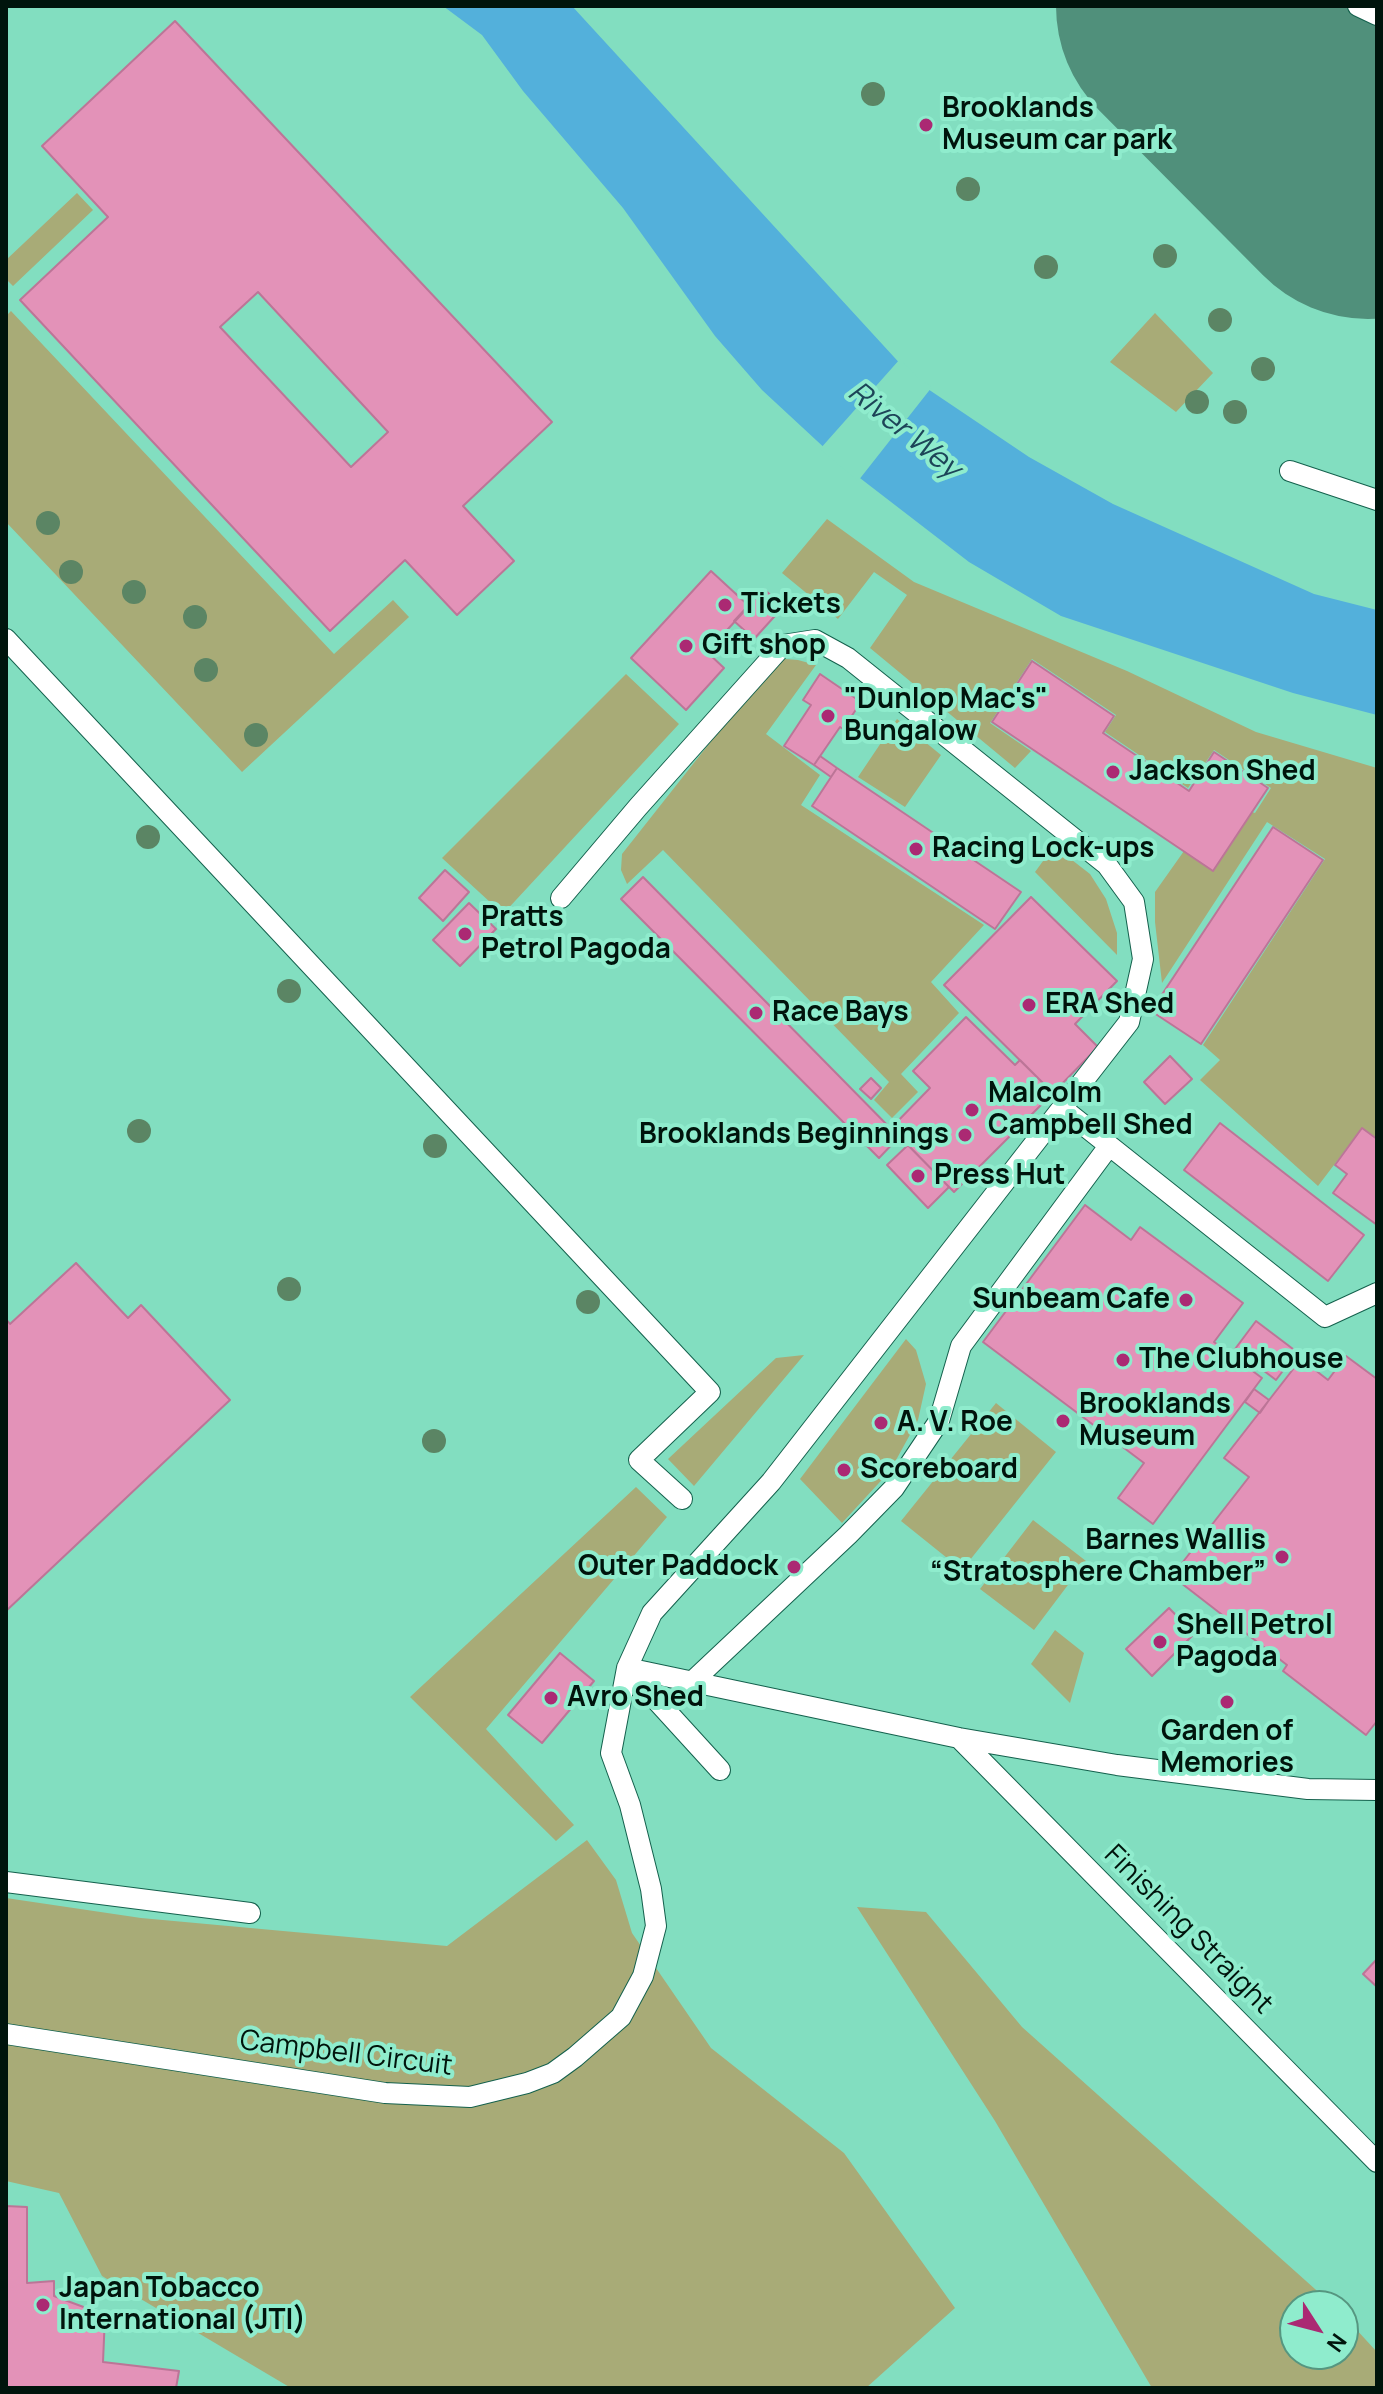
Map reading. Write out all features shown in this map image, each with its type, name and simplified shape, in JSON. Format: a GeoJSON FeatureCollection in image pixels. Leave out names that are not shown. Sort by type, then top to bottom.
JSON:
{"type":"FeatureCollection","features":[{"type":"Feature","properties":{"kind":"lane"},"geometry":{"type":"LineString","coordinates":[[1290,471],[1377,500]]}},
{"type":"Feature","properties":{"kind":"lane"},"geometry":{"type":"LineString","coordinates":[[6,639],[710,1392],[639,1460],[682,1499]]}},
{"type":"Feature","properties":{"kind":"lane"},"geometry":{"type":"LineString","coordinates":[[561,898],[783,645],[815,640],[848,658],[1107,865],[1134,902],[1143,959],[1129,1022],[771,1482],[652,1613],[627,1668]]}},
{"type":"Feature","properties":{"kind":"lane"},"geometry":{"type":"LineString","coordinates":[[1062,1108],[1325,1317],[1377,1293]]}},
{"type":"Feature","properties":{"kind":"lane"},"geometry":{"type":"LineString","coordinates":[[694,1680],[894,1488],[939,1421],[961,1346],[1109,1146]]}},
{"type":"Feature","properties":{"kind":"lane"},"geometry":{"type":"LineString","coordinates":[[627,1668],[959,1738],[1117,1765],[1308,1789],[1377,1790]]}},
{"type":"Feature","properties":{"kind":"lane"},"geometry":{"type":"LineString","coordinates":[[627,1668],[720,1770]]}},
{"type":"Feature","properties":{"kind":"lane","name":"Campbell Circuit"},"geometry":{"type":"LineString","coordinates":[[6,2034],[385,2093],[470,2097],[553,2073],[621,2017],[643,1976],[656,1926],[651,1889],[630,1805],[611,1753],[627,1668]]}},
{"type":"Feature","properties":{"kind":"lane","name":"Finishing Straight"},"geometry":{"type":"LineString","coordinates":[[959,1738],[1377,2162]]}},
{"type":"Feature","properties":{"kind":"lane"},"geometry":{"type":"LineString","coordinates":[[6,1882],[250,1913]]}},
{"type":"Feature","properties":{"kind":"green space"},"geometry":{"type":"Polygon","coordinates":[[[77,193],[93,210],[13,286],[6,279],[6,260],[77,193]]]}},
{"type":"Feature","properties":{"kind":"green space"},"geometry":{"type":"Polygon","coordinates":[[[11,311],[334,654],[393,600],[409,617],[242,772],[6,522],[6,316],[11,311]]]}},
{"type":"Feature","properties":{"kind":"green space"},"geometry":{"type":"Polygon","coordinates":[[[1155,313],[1213,373],[1176,412],[1110,362],[1155,313]]]}},
{"type":"Feature","properties":{"kind":"green space"},"geometry":{"type":"Polygon","coordinates":[[[827,519],[914,582],[1127,671],[1256,732],[1377,768],[1377,1138],[1362,1128],[1318,1186],[1200,1080],[1220,1060],[1203,1045],[1325,859],[1267,822],[1162,983],[1155,892],[1184,851],[1255,813],[1271,788],[1214,750],[1188,788],[1105,732],[1116,715],[1032,659],[990,723],[1031,751],[1015,768],[870,648],[907,595],[874,572],[838,619],[782,573],[827,519]]]}},
{"type":"Feature","properties":{"kind":"green space"},"geometry":{"type":"Polygon","coordinates":[[[785,659],[816,665],[766,734],[820,775],[801,805],[984,925],[931,982],[959,1013],[901,1074],[918,1092],[892,1118],[874,1100],[889,1082],[663,850],[627,884],[621,870],[622,854],[772,664],[785,659]]]}},
{"type":"Feature","properties":{"kind":"green space"},"geometry":{"type":"Polygon","coordinates":[[[626,674],[679,724],[503,914],[442,858],[626,674]]]}},
{"type":"Feature","properties":{"kind":"green space"},"geometry":{"type":"Polygon","coordinates":[[[897,719],[941,755],[905,807],[858,777],[897,719]]]}},
{"type":"Feature","properties":{"kind":"green space"},"geometry":{"type":"Polygon","coordinates":[[[1054,846],[1090,874],[1106,899],[1117,933],[1117,955],[1035,872],[1054,846]]]}},
{"type":"Feature","properties":{"kind":"green space"},"geometry":{"type":"Polygon","coordinates":[[[906,1339],[916,1350],[926,1384],[918,1420],[890,1471],[842,1523],[800,1479],[906,1339]]]}},
{"type":"Feature","properties":{"kind":"green space"},"geometry":{"type":"Polygon","coordinates":[[[804,1355],[694,1486],[668,1459],[776,1358],[804,1355]]]}},
{"type":"Feature","properties":{"kind":"green space"},"geometry":{"type":"Polygon","coordinates":[[[996,1403],[1056,1452],[962,1570],[901,1521],[996,1403]]]}},
{"type":"Feature","properties":{"kind":"green space"},"geometry":{"type":"Polygon","coordinates":[[[636,1487],[667,1517],[486,1729],[574,1825],[556,1841],[410,1697],[636,1487]]]}},
{"type":"Feature","properties":{"kind":"green space"},"geometry":{"type":"Polygon","coordinates":[[[1033,1520],[1086,1561],[1034,1630],[980,1589],[1033,1520]]]}},
{"type":"Feature","properties":{"kind":"green space"},"geometry":{"type":"Polygon","coordinates":[[[1055,1630],[1084,1653],[1070,1703],[1031,1664],[1055,1630]]]}},
{"type":"Feature","properties":{"kind":"green space"},"geometry":{"type":"Polygon","coordinates":[[[587,1840],[616,1880],[632,1933],[711,2048],[844,2153],[955,2308],[866,2388],[291,2388],[102,2276],[59,2193],[6,2181],[6,1898],[141,1918],[447,1946],[587,1840]]]}},
{"type":"Feature","properties":{"kind":"green space"},"geometry":{"type":"Polygon","coordinates":[[[857,1907],[926,1912],[1022,2027],[1316,2290],[1279,2290],[1279,2370],[1359,2370],[1359,2332],[1377,2352],[1377,2388],[1152,2388],[995,2121],[857,1907]]]}},
{"type":"Feature","properties":{"kind":"water","name":"River Wey"},"geometry":{"type":"Polygon","coordinates":[[[443,6],[572,6],[916,381],[1029,457],[1113,504],[1314,594],[1377,610],[1377,715],[1293,693],[1061,616],[969,562],[843,465],[762,390],[715,336],[623,208],[523,91],[482,35],[443,6]]]}},
{"type":"Feature","properties":{"kind":"pier"},"geometry":{"type":"Polygon","coordinates":[[[900,359],[918,378],[932,387],[858,481],[820,449],[900,359]]]}},
{"type":"Feature","properties":{"kind":"building"},"geometry":{"type":"Polygon","coordinates":[[[175,21],[552,422],[463,506],[514,561],[457,615],[405,560],[330,631],[20,300],[108,217],[42,146],[175,21]],[[258,292],[220,327],[351,467],[388,432],[258,292]]]}},
{"type":"Feature","properties":{"kind":"building"},"geometry":{"type":"Polygon","coordinates":[[[711,571],[749,606],[707,652],[724,668],[686,710],[631,658],[711,571]]]}},
{"type":"Feature","properties":{"kind":"building"},"geometry":{"type":"Polygon","coordinates":[[[764,589],[783,607],[754,639],[734,621],[764,589]]]}},
{"type":"Feature","properties":{"kind":"building","name":"Jackson Shed"},"geometry":{"type":"Polygon","coordinates":[[[1032,661],[1114,716],[1103,733],[1189,791],[1214,752],[1268,788],[1213,871],[992,722],[1032,661]]]}},
{"type":"Feature","properties":{"kind":"building","name":"\"Dunlop Mac's\" Bungalow"},"geometry":{"type":"Polygon","coordinates":[[[820,674],[861,702],[814,765],[784,746],[811,705],[803,700],[820,674]]]}},
{"type":"Feature","properties":{"kind":"building"},"geometry":{"type":"Polygon","coordinates":[[[820,756],[837,768],[831,777],[814,765],[820,756]]]}},
{"type":"Feature","properties":{"kind":"building","name":"Racing Lock-ups"},"geometry":{"type":"Polygon","coordinates":[[[837,768],[1021,892],[995,929],[812,806],[837,768]]]}},
{"type":"Feature","properties":{"kind":"building"},"geometry":{"type":"Polygon","coordinates":[[[1273,827],[1323,860],[1201,1044],[1151,1011],[1273,827]]]}},
{"type":"Feature","properties":{"kind":"building"},"geometry":{"type":"Polygon","coordinates":[[[445,870],[469,892],[443,921],[419,898],[445,870]]]}},
{"type":"Feature","properties":{"kind":"building","name":"Race Bays"},"geometry":{"type":"Polygon","coordinates":[[[643,877],[899,1137],[879,1158],[621,899],[643,877]]]}},
{"type":"Feature","properties":{"kind":"building","name":"ERA Shed"},"geometry":{"type":"Polygon","coordinates":[[[1031,897],[1117,981],[1075,1024],[1098,1047],[1053,1093],[944,985],[1031,897]]]}},
{"type":"Feature","properties":{"kind":"building","name":"Pratts Petrol Pagoda"},"geometry":{"type":"Polygon","coordinates":[[[469,903],[496,929],[460,966],[433,940],[469,903]]]}},
{"type":"Feature","properties":{"kind":"building","name":"Malcolm Campbell Shed"},"geometry":{"type":"Polygon","coordinates":[[[966,1017],[1015,1065],[1020,1060],[1053,1093],[954,1192],[891,1128],[930,1088],[913,1071],[966,1017]]]}},
{"type":"Feature","properties":{"kind":"building"},"geometry":{"type":"Polygon","coordinates":[[[1170,1056],[1192,1079],[1165,1104],[1144,1082],[1170,1056]]]}},
{"type":"Feature","properties":{"kind":"building"},"geometry":{"type":"Polygon","coordinates":[[[871,1078],[881,1088],[871,1099],[860,1089],[871,1078]]]}},
{"type":"Feature","properties":{"kind":"building"},"geometry":{"type":"Polygon","coordinates":[[[1220,1123],[1364,1235],[1328,1281],[1184,1170],[1220,1123]]]}},
{"type":"Feature","properties":{"kind":"building"},"geometry":{"type":"Polygon","coordinates":[[[1362,1128],[1377,1139],[1377,1225],[1333,1193],[1347,1174],[1335,1165],[1362,1128]]]}},
{"type":"Feature","properties":{"kind":"building","name":"Press Hut"},"geometry":{"type":"Polygon","coordinates":[[[908,1145],[949,1187],[928,1208],[887,1165],[908,1145]]]}},
{"type":"Feature","properties":{"kind":"building","name":"The Clubhouse"},"geometry":{"type":"Polygon","coordinates":[[[1085,1205],[1131,1240],[1140,1227],[1243,1303],[1214,1342],[1262,1378],[1153,1524],[1118,1498],[1144,1463],[983,1342],[1085,1205]]]}},
{"type":"Feature","properties":{"kind":"building"},"geometry":{"type":"Polygon","coordinates":[[[76,1263],[128,1318],[141,1305],[230,1400],[6,1611],[6,1319],[10,1324],[76,1263]]]}},
{"type":"Feature","properties":{"kind":"building"},"geometry":{"type":"Polygon","coordinates":[[[1256,1321],[1297,1352],[1276,1380],[1235,1349],[1256,1321]]]}},
{"type":"Feature","properties":{"kind":"building","name":"Barnes Wallis “Stratosphere Chamber”"},"geometry":{"type":"Polygon","coordinates":[[[1346,1356],[1377,1379],[1377,1721],[1366,1735],[1283,1671],[1287,1665],[1172,1576],[1249,1477],[1224,1458],[1301,1359],[1328,1380],[1346,1356]]]}},
{"type":"Feature","properties":{"kind":"building"},"geometry":{"type":"Polygon","coordinates":[[[1254,1389],[1269,1400],[1260,1413],[1245,1402],[1254,1389]]]}},
{"type":"Feature","properties":{"kind":"building","name":"Shell Petrol Pagoda"},"geometry":{"type":"Polygon","coordinates":[[[1169,1608],[1194,1634],[1152,1676],[1126,1649],[1169,1608]]]}},
{"type":"Feature","properties":{"kind":"building","name":"Avro Shed"},"geometry":{"type":"Polygon","coordinates":[[[560,1653],[594,1681],[542,1743],[508,1715],[560,1653]]]}},
{"type":"Feature","properties":{"kind":"building"},"geometry":{"type":"Polygon","coordinates":[[[1377,1959],[1377,1987],[1363,1974],[1377,1959]]]}},
{"type":"Feature","properties":{"kind":"building","name":"Japan Tobacco International (JTI)"},"geometry":{"type":"Polygon","coordinates":[[[6,2206],[27,2207],[27,2283],[54,2281],[54,2296],[105,2315],[103,2362],[179,2371],[176,2388],[6,2388],[6,2206]]]}},
{"type":"Feature","properties":{"kind":"runway"},"geometry":{"type":"LineString","coordinates":[[1204,6],[1368,171]]}},
{"type":"Feature","properties":{"kind":"place","name":"Brooklands Museum car park"},"geometry":{"type":"Point","coordinates":[926,125]}},
{"type":"Feature","properties":{"kind":"place","name":"Tickets"},"geometry":{"type":"Point","coordinates":[725,605]}},
{"type":"Feature","properties":{"kind":"place","name":"Gift shop"},"geometry":{"type":"Point","coordinates":[686,646]}},
{"type":"Feature","properties":{"kind":"place","name":"\"Dunlop Mac's\" Bungalow"},"geometry":{"type":"Point","coordinates":[828,716]}},
{"type":"Feature","properties":{"kind":"place","name":"Jackson Shed"},"geometry":{"type":"Point","coordinates":[1113,772]}},
{"type":"Feature","properties":{"kind":"place","name":"Racing Lock-ups"},"geometry":{"type":"Point","coordinates":[916,849]}},
{"type":"Feature","properties":{"kind":"place","name":"Pratts Petrol Pagoda"},"geometry":{"type":"Point","coordinates":[465,934]}},
{"type":"Feature","properties":{"kind":"place","name":"ERA Shed"},"geometry":{"type":"Point","coordinates":[1029,1005]}},
{"type":"Feature","properties":{"kind":"place","name":"Race Bays"},"geometry":{"type":"Point","coordinates":[756,1013]}},
{"type":"Feature","properties":{"kind":"place","name":"Malcolm Campbell Shed"},"geometry":{"type":"Point","coordinates":[972,1110]}},
{"type":"Feature","properties":{"kind":"place","name":"Brooklands Beginnings"},"geometry":{"type":"Point","coordinates":[965,1135]}},
{"type":"Feature","properties":{"kind":"place","name":"Press Hut"},"geometry":{"type":"Point","coordinates":[918,1176]}},
{"type":"Feature","properties":{"kind":"place","name":"Sunbeam Cafe"},"geometry":{"type":"Point","coordinates":[1186,1300]}},
{"type":"Feature","properties":{"kind":"place","name":"The Clubhouse"},"geometry":{"type":"Point","coordinates":[1123,1360]}},
{"type":"Feature","properties":{"kind":"place","name":"Brooklands Museum"},"geometry":{"type":"Point","coordinates":[1063,1421]}},
{"type":"Feature","properties":{"kind":"place","name":"A. V. Roe"},"geometry":{"type":"Point","coordinates":[881,1423]}},
{"type":"Feature","properties":{"kind":"place","name":"Scoreboard"},"geometry":{"type":"Point","coordinates":[844,1470]}},
{"type":"Feature","properties":{"kind":"place","name":"Barnes Wallis “Stratosphere Chamber”"},"geometry":{"type":"Point","coordinates":[1282,1557]}},
{"type":"Feature","properties":{"kind":"place","name":"Outer Paddock"},"geometry":{"type":"Point","coordinates":[794,1567]}},
{"type":"Feature","properties":{"kind":"place","name":"Shell Petrol Pagoda"},"geometry":{"type":"Point","coordinates":[1160,1642]}},
{"type":"Feature","properties":{"kind":"place","name":"Avro Shed"},"geometry":{"type":"Point","coordinates":[551,1698]}},
{"type":"Feature","properties":{"kind":"place","name":"Garden of Memories"},"geometry":{"type":"Point","coordinates":[1227,1702]}},
{"type":"Feature","properties":{"kind":"place","name":"Japan Tobacco International (JTI)"},"geometry":{"type":"Point","coordinates":[43,2305]}}]}
